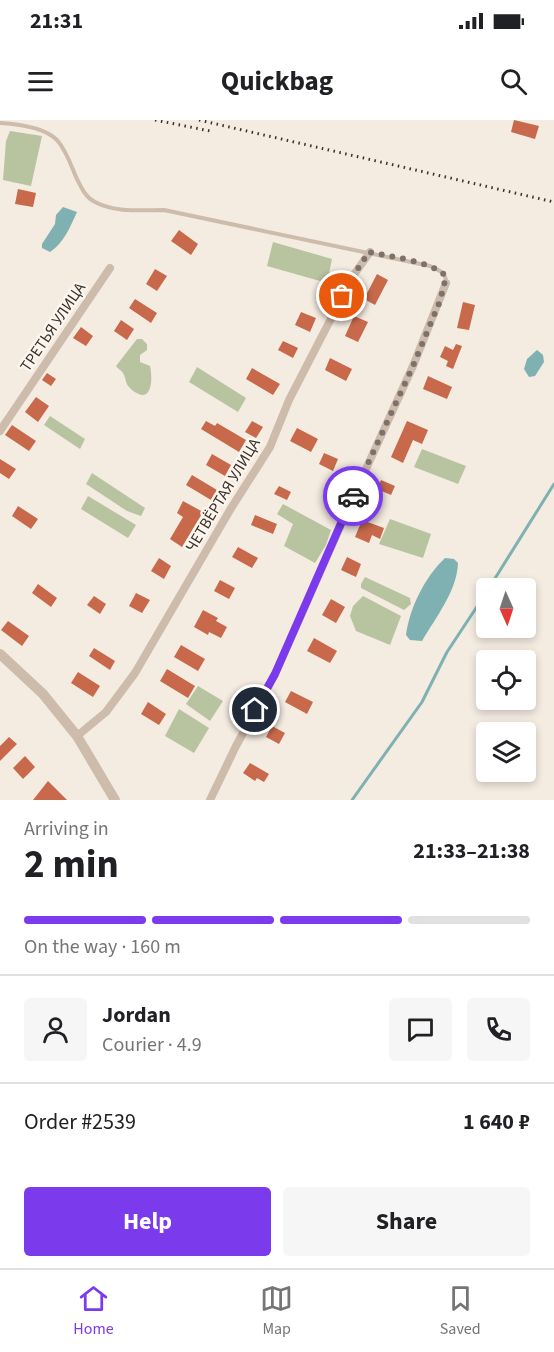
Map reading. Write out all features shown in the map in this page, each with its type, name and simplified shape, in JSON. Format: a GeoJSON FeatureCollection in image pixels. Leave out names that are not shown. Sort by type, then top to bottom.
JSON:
{"type":"FeatureCollection","features":[{"type":"Feature","properties":{"kind":"street","name":"ЧЕТВЁРТАЯ УЛИЦА"},"geometry":{"type":"LineString","coordinates":[[77,736],[106,712],[135,674],[230,510],[270,447],[294,390],[353,276],[369,252]]}},
{"type":"Feature","properties":{"kind":"street","name":"ТРЕТЬЯ УЛИЦА"},"geometry":{"type":"LineString","coordinates":[[0,431],[110,268]]}},
{"type":"Feature","properties":{"kind":"street"},"geometry":{"type":"LineString","coordinates":[[210,800],[275,674],[413,366],[446,283]]}},
{"type":"Feature","properties":{"kind":"street"},"geometry":{"type":"LineString","coordinates":[[0,654],[43,693],[77,736],[115,800]]}},
{"type":"Feature","properties":{"kind":"lane"},"geometry":{"type":"LineString","coordinates":[[0,123],[14,123],[43,131],[56,139],[81,189],[96,203],[114,208],[164,210],[369,252],[430,266],[444,273],[446,283]]}},
{"type":"Feature","properties":{"kind":"green space"},"geometry":{"type":"Polygon","coordinates":[[[10,131],[42,136],[31,186],[3,180],[6,141],[10,131]]]}},
{"type":"Feature","properties":{"kind":"green space"},"geometry":{"type":"Polygon","coordinates":[[[273,242],[332,259],[327,283],[267,266],[273,242]]]}},
{"type":"Feature","properties":{"kind":"green space"},"geometry":{"type":"Polygon","coordinates":[[[137,339],[142,339],[147,344],[147,350],[140,355],[140,362],[150,366],[151,372],[150,389],[144,395],[129,388],[123,373],[116,366],[137,339]]]}},
{"type":"Feature","properties":{"kind":"green space"},"geometry":{"type":"Polygon","coordinates":[[[197,367],[246,398],[238,412],[189,382],[197,367]]]}},
{"type":"Feature","properties":{"kind":"green space"},"geometry":{"type":"Polygon","coordinates":[[[50,416],[85,439],[80,449],[44,425],[50,416]]]}},
{"type":"Feature","properties":{"kind":"green space"},"geometry":{"type":"Polygon","coordinates":[[[422,449],[466,466],[458,484],[414,467],[422,449]]]}},
{"type":"Feature","properties":{"kind":"green space"},"geometry":{"type":"Polygon","coordinates":[[[92,473],[145,508],[141,516],[127,511],[86,484],[92,473]]]}},
{"type":"Feature","properties":{"kind":"green space"},"geometry":{"type":"Polygon","coordinates":[[[88,496],[136,525],[128,538],[81,509],[88,496]]]}},
{"type":"Feature","properties":{"kind":"green space"},"geometry":{"type":"Polygon","coordinates":[[[283,504],[331,530],[326,545],[315,563],[284,546],[293,524],[277,514],[283,504]]]}},
{"type":"Feature","properties":{"kind":"green space"},"geometry":{"type":"Polygon","coordinates":[[[390,519],[431,534],[423,558],[379,544],[390,519]]]}},
{"type":"Feature","properties":{"kind":"green space"},"geometry":{"type":"Polygon","coordinates":[[[365,577],[410,598],[411,604],[404,610],[361,588],[365,577]]]}},
{"type":"Feature","properties":{"kind":"green space"},"geometry":{"type":"Polygon","coordinates":[[[363,596],[401,616],[390,645],[356,631],[350,616],[353,606],[363,596]]]}},
{"type":"Feature","properties":{"kind":"green space"},"geometry":{"type":"Polygon","coordinates":[[[198,686],[223,701],[210,721],[186,704],[198,686]]]}},
{"type":"Feature","properties":{"kind":"green space"},"geometry":{"type":"Polygon","coordinates":[[[179,709],[209,728],[194,753],[165,736],[179,709]]]}},
{"type":"Feature","properties":{"kind":"water"},"geometry":{"type":"Polygon","coordinates":[[[63,207],[77,212],[63,239],[50,252],[42,248],[42,244],[55,224],[56,215],[63,207]]]}},
{"type":"Feature","properties":{"kind":"water"},"geometry":{"type":"Polygon","coordinates":[[[537,350],[543,355],[544,362],[535,376],[529,377],[524,369],[527,359],[537,350]]]}},
{"type":"Feature","properties":{"kind":"water"},"geometry":{"type":"Polygon","coordinates":[[[445,558],[454,559],[458,563],[450,594],[422,641],[410,640],[406,635],[415,603],[431,574],[445,558]]]}},
{"type":"Feature","properties":{"kind":"building"},"geometry":{"type":"Polygon","coordinates":[[[514,120],[539,126],[535,139],[511,132],[514,120]]]}},
{"type":"Feature","properties":{"kind":"building"},"geometry":{"type":"Polygon","coordinates":[[[18,189],[36,193],[33,207],[15,204],[18,189]]]}},
{"type":"Feature","properties":{"kind":"building"},"geometry":{"type":"Polygon","coordinates":[[[179,230],[198,244],[191,255],[171,241],[179,230]]]}},
{"type":"Feature","properties":{"kind":"building"},"geometry":{"type":"Polygon","coordinates":[[[155,269],[167,276],[157,291],[146,284],[155,269]]]}},
{"type":"Feature","properties":{"kind":"building"},"geometry":{"type":"Polygon","coordinates":[[[377,274],[388,280],[375,305],[364,299],[377,274]]]}},
{"type":"Feature","properties":{"kind":"building"},"geometry":{"type":"Polygon","coordinates":[[[135,299],[157,313],[151,323],[129,308],[135,299]]]}},
{"type":"Feature","properties":{"kind":"building"},"geometry":{"type":"Polygon","coordinates":[[[463,302],[475,305],[469,330],[457,328],[463,302]]]}},
{"type":"Feature","properties":{"kind":"building"},"geometry":{"type":"Polygon","coordinates":[[[301,312],[316,318],[310,332],[295,325],[301,312]]]}},
{"type":"Feature","properties":{"kind":"building"},"geometry":{"type":"Polygon","coordinates":[[[354,316],[368,322],[358,342],[345,336],[354,316]]]}},
{"type":"Feature","properties":{"kind":"building"},"geometry":{"type":"Polygon","coordinates":[[[121,320],[134,329],[127,340],[114,331],[121,320]]]}},
{"type":"Feature","properties":{"kind":"building"},"geometry":{"type":"Polygon","coordinates":[[[81,327],[93,336],[86,346],[73,338],[81,327]]]}},
{"type":"Feature","properties":{"kind":"building"},"geometry":{"type":"Polygon","coordinates":[[[283,341],[298,348],[293,358],[278,350],[283,341]]]}},
{"type":"Feature","properties":{"kind":"building"},"geometry":{"type":"Polygon","coordinates":[[[456,344],[462,346],[453,369],[446,366],[448,361],[440,357],[445,346],[453,350],[456,344]]]}},
{"type":"Feature","properties":{"kind":"building"},"geometry":{"type":"Polygon","coordinates":[[[330,358],[352,369],[346,381],[325,370],[330,358]]]}},
{"type":"Feature","properties":{"kind":"building"},"geometry":{"type":"Polygon","coordinates":[[[252,368],[280,384],[273,395],[246,379],[252,368]]]}},
{"type":"Feature","properties":{"kind":"building"},"geometry":{"type":"Polygon","coordinates":[[[47,373],[56,379],[51,386],[42,380],[47,373]]]}},
{"type":"Feature","properties":{"kind":"building"},"geometry":{"type":"Polygon","coordinates":[[[428,376],[452,387],[447,399],[423,389],[428,376]]]}},
{"type":"Feature","properties":{"kind":"building"},"geometry":{"type":"Polygon","coordinates":[[[36,397],[49,406],[38,422],[25,412],[36,397]]]}},
{"type":"Feature","properties":{"kind":"building"},"geometry":{"type":"Polygon","coordinates":[[[206,421],[215,426],[217,423],[246,440],[239,452],[201,429],[206,421]]]}},
{"type":"Feature","properties":{"kind":"building"},"geometry":{"type":"Polygon","coordinates":[[[252,421],[263,427],[256,438],[245,432],[252,421]]]}},
{"type":"Feature","properties":{"kind":"building"},"geometry":{"type":"Polygon","coordinates":[[[407,421],[428,430],[422,444],[413,440],[403,463],[391,457],[407,421]]]}},
{"type":"Feature","properties":{"kind":"building"},"geometry":{"type":"Polygon","coordinates":[[[12,425],[36,441],[29,451],[5,435],[12,425]]]}},
{"type":"Feature","properties":{"kind":"building"},"geometry":{"type":"Polygon","coordinates":[[[297,428],[318,439],[311,452],[290,441],[297,428]]]}},
{"type":"Feature","properties":{"kind":"building"},"geometry":{"type":"Polygon","coordinates":[[[324,453],[338,459],[333,471],[319,464],[324,453]]]}},
{"type":"Feature","properties":{"kind":"building"},"geometry":{"type":"Polygon","coordinates":[[[212,454],[231,465],[225,476],[206,465],[212,454]]]}},
{"type":"Feature","properties":{"kind":"building"},"geometry":{"type":"Polygon","coordinates":[[[0,459],[16,469],[9,479],[0,473],[0,459]]]}},
{"type":"Feature","properties":{"kind":"building"},"geometry":{"type":"Polygon","coordinates":[[[192,475],[217,490],[211,500],[186,485],[192,475]]]}},
{"type":"Feature","properties":{"kind":"building"},"geometry":{"type":"Polygon","coordinates":[[[381,480],[395,486],[391,495],[377,489],[381,480]]]}},
{"type":"Feature","properties":{"kind":"building"},"geometry":{"type":"Polygon","coordinates":[[[279,486],[291,492],[287,500],[274,494],[279,486]]]}},
{"type":"Feature","properties":{"kind":"building"},"geometry":{"type":"Polygon","coordinates":[[[183,501],[203,512],[182,547],[170,539],[183,517],[177,513],[183,501]]]}},
{"type":"Feature","properties":{"kind":"building"},"geometry":{"type":"Polygon","coordinates":[[[18,506],[38,519],[31,529],[12,516],[18,506]]]}},
{"type":"Feature","properties":{"kind":"building"},"geometry":{"type":"Polygon","coordinates":[[[255,515],[277,524],[273,534],[251,525],[255,515]]]}},
{"type":"Feature","properties":{"kind":"building"},"geometry":{"type":"Polygon","coordinates":[[[362,520],[384,528],[380,539],[372,535],[369,543],[355,537],[362,520]]]}},
{"type":"Feature","properties":{"kind":"building"},"geometry":{"type":"Polygon","coordinates":[[[238,547],[258,558],[252,568],[232,557],[238,547]]]}},
{"type":"Feature","properties":{"kind":"building"},"geometry":{"type":"Polygon","coordinates":[[[347,557],[361,564],[356,577],[341,570],[347,557]]]}},
{"type":"Feature","properties":{"kind":"building"},"geometry":{"type":"Polygon","coordinates":[[[159,558],[171,566],[164,579],[151,571],[159,558]]]}},
{"type":"Feature","properties":{"kind":"building"},"geometry":{"type":"Polygon","coordinates":[[[220,580],[235,588],[229,599],[214,591],[220,580]]]}},
{"type":"Feature","properties":{"kind":"building"},"geometry":{"type":"Polygon","coordinates":[[[38,584],[57,598],[51,607],[32,593],[38,584]]]}},
{"type":"Feature","properties":{"kind":"building"},"geometry":{"type":"Polygon","coordinates":[[[136,593],[150,600],[142,613],[129,606],[136,593]]]}},
{"type":"Feature","properties":{"kind":"building"},"geometry":{"type":"Polygon","coordinates":[[[94,596],[106,604],[100,614],[87,605],[94,596]]]}},
{"type":"Feature","properties":{"kind":"building"},"geometry":{"type":"Polygon","coordinates":[[[331,599],[345,607],[336,623],[322,615],[331,599]]]}},
{"type":"Feature","properties":{"kind":"building"},"geometry":{"type":"Polygon","coordinates":[[[203,610],[218,618],[216,621],[227,627],[221,638],[209,632],[208,635],[194,627],[203,610]]]}},
{"type":"Feature","properties":{"kind":"building"},"geometry":{"type":"Polygon","coordinates":[[[8,621],[29,636],[22,646],[1,630],[8,621]]]}},
{"type":"Feature","properties":{"kind":"building"},"geometry":{"type":"Polygon","coordinates":[[[314,638],[337,651],[330,663],[307,651],[314,638]]]}},
{"type":"Feature","properties":{"kind":"building"},"geometry":{"type":"Polygon","coordinates":[[[181,645],[205,659],[198,671],[174,657],[181,645]]]}},
{"type":"Feature","properties":{"kind":"building"},"geometry":{"type":"Polygon","coordinates":[[[94,648],[115,661],[110,670],[89,656],[94,648]]]}},
{"type":"Feature","properties":{"kind":"building"},"geometry":{"type":"Polygon","coordinates":[[[167,669],[195,686],[188,698],[160,681],[167,669]]]}},
{"type":"Feature","properties":{"kind":"building"},"geometry":{"type":"Polygon","coordinates":[[[78,672],[100,686],[93,697],[71,683],[78,672]]]}},
{"type":"Feature","properties":{"kind":"building"},"geometry":{"type":"Polygon","coordinates":[[[291,691],[313,702],[307,714],[285,702],[291,691]]]}},
{"type":"Feature","properties":{"kind":"building"},"geometry":{"type":"Polygon","coordinates":[[[148,702],[166,714],[159,725],[141,714],[148,702]]]}},
{"type":"Feature","properties":{"kind":"building"},"geometry":{"type":"Polygon","coordinates":[[[272,726],[285,733],[279,744],[266,737],[272,726]]]}},
{"type":"Feature","properties":{"kind":"building"},"geometry":{"type":"Polygon","coordinates":[[[9,737],[17,744],[0,761],[0,746],[9,737]]]}},
{"type":"Feature","properties":{"kind":"building"},"geometry":{"type":"Polygon","coordinates":[[[25,756],[35,767],[23,779],[13,768],[25,756]]]}},
{"type":"Feature","properties":{"kind":"building"},"geometry":{"type":"Polygon","coordinates":[[[250,763],[269,774],[264,782],[257,778],[255,781],[243,773],[250,763]]]}},
{"type":"Feature","properties":{"kind":"building"},"geometry":{"type":"Polygon","coordinates":[[[48,781],[67,800],[33,800],[48,781]]]}},
{"type":"Feature","properties":{"kind":"waterway"},"geometry":{"type":"LineString","coordinates":[[495,578],[554,484]]}},
{"type":"Feature","properties":{"kind":"waterway"},"geometry":{"type":"LineString","coordinates":[[352,800],[422,702],[447,652],[476,608]]}},
{"type":"Feature","properties":{"kind":"railway"},"geometry":{"type":"LineString","coordinates":[[155,120],[210,131]]}},
{"type":"Feature","properties":{"kind":"railway"},"geometry":{"type":"LineString","coordinates":[[199,120],[554,202]]}},
{"type":"Feature","properties":{"kind":"way so far"},"geometry":{"type":"LineString","coordinates":[[342,296],[369,252],[430,266],[444,273],[446,277],[440,301],[413,366],[353,496]]}},
{"type":"Feature","properties":{"kind":"route"},"geometry":{"type":"LineString","coordinates":[[255,710],[275,674],[353,496]]}}]}
